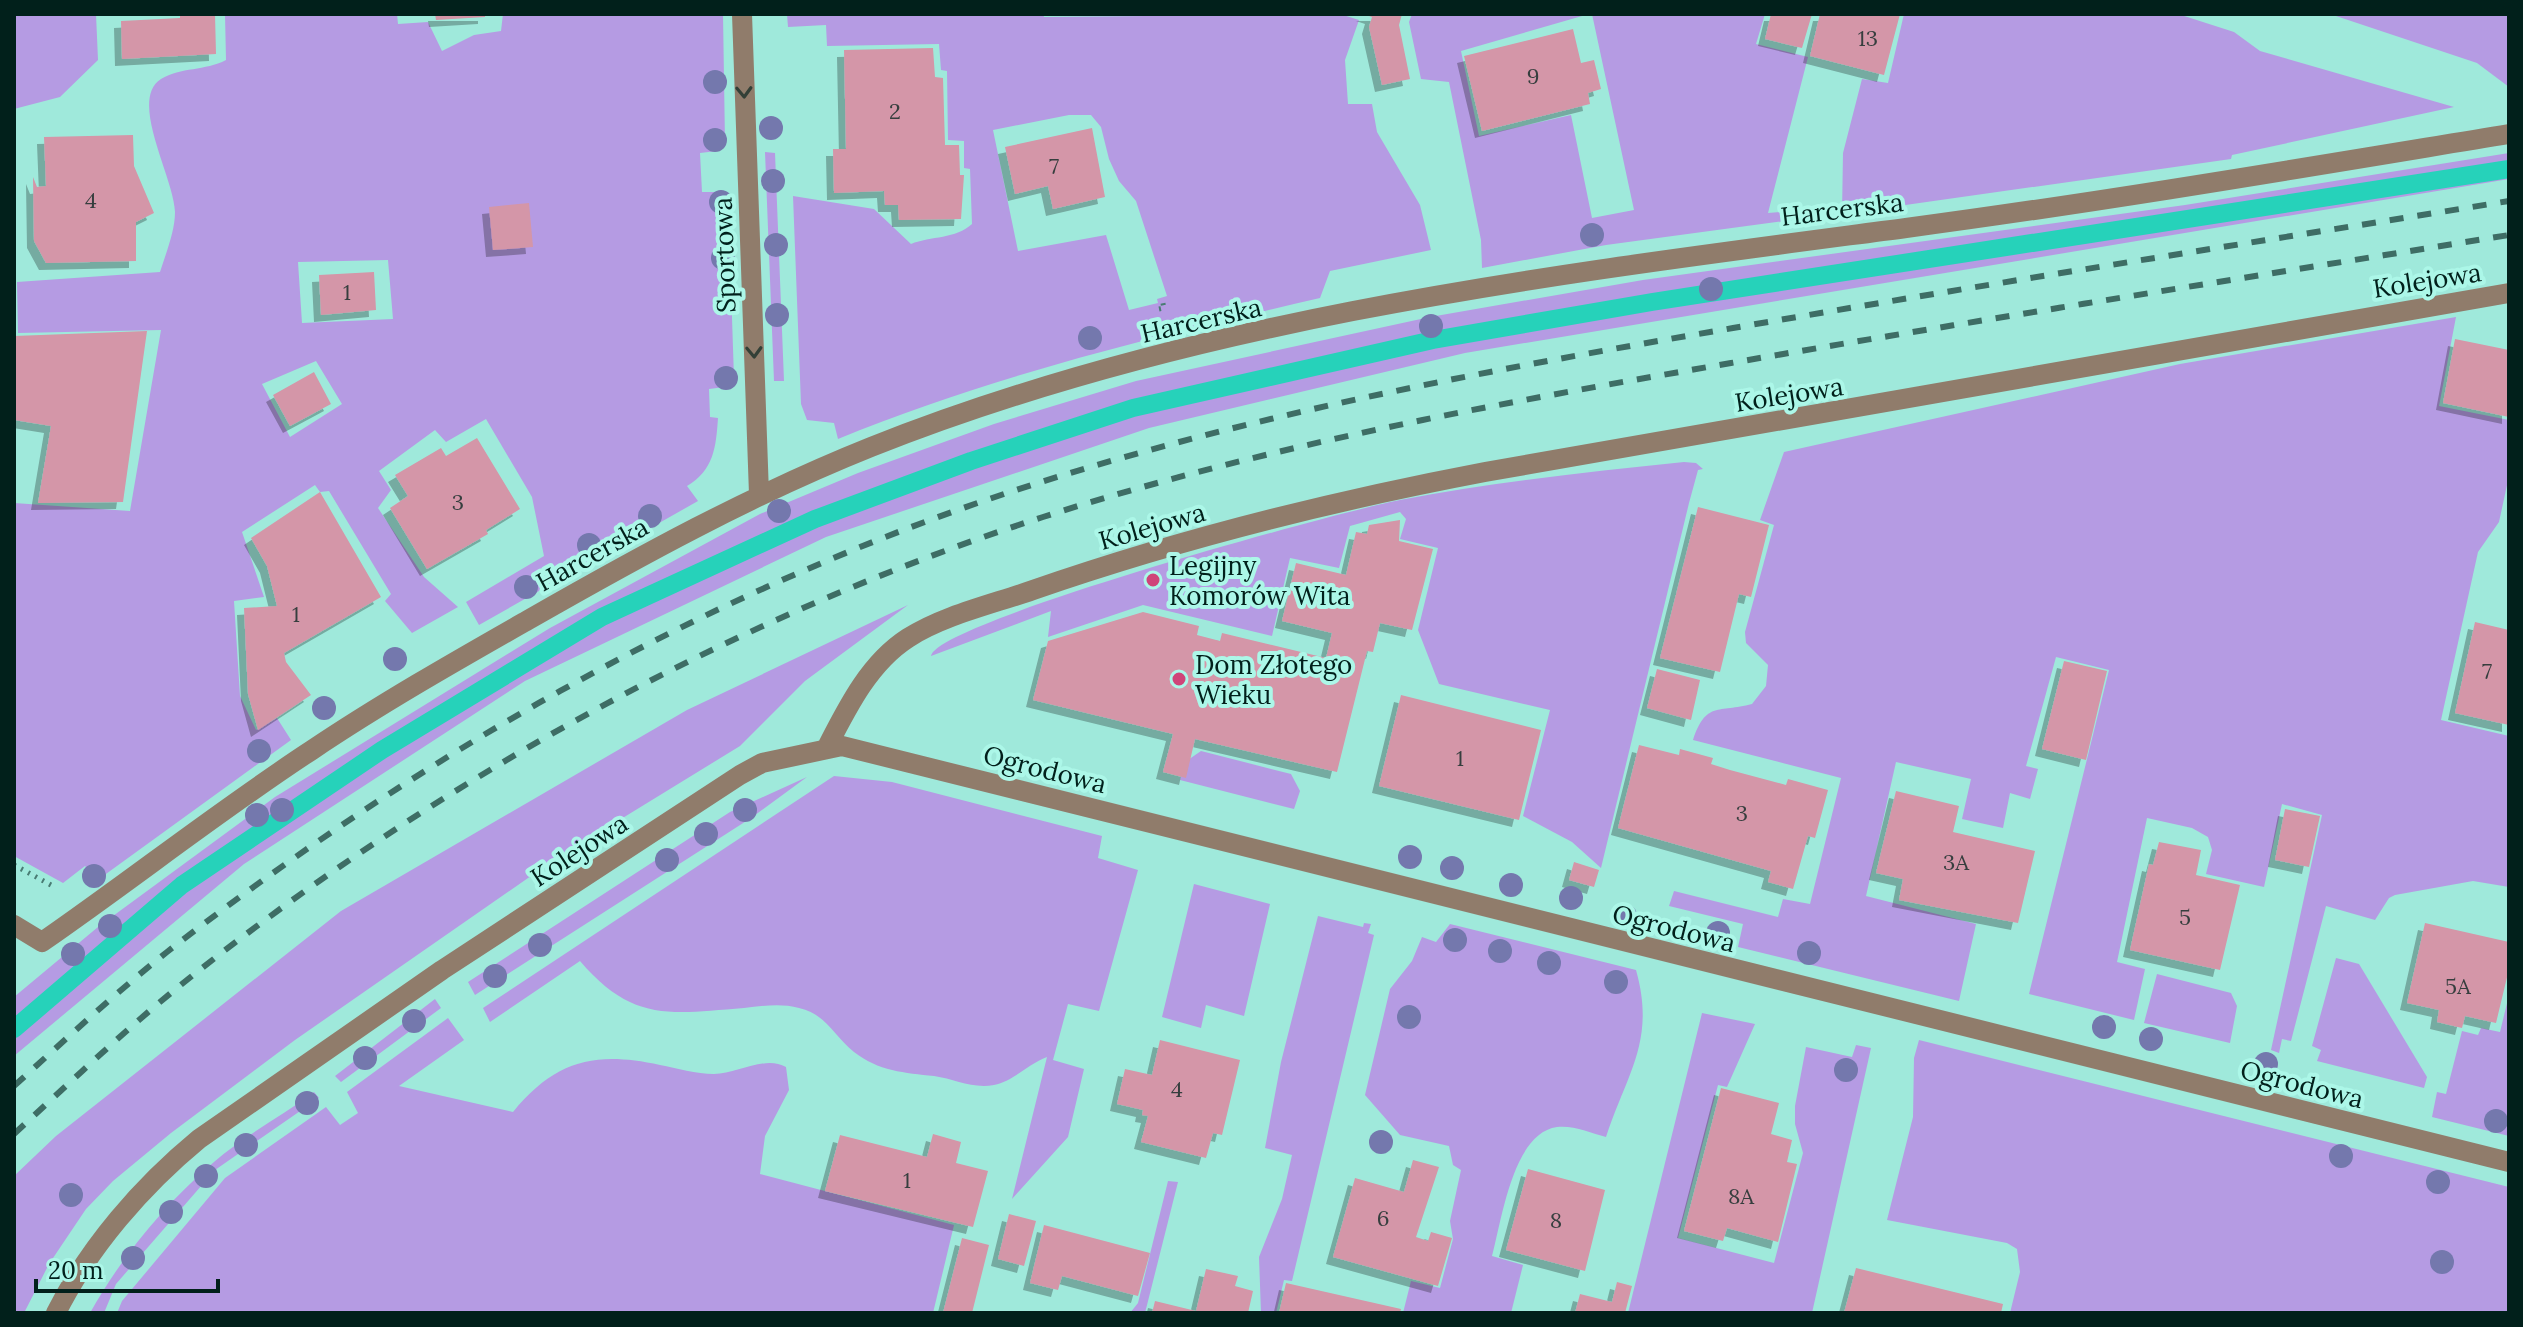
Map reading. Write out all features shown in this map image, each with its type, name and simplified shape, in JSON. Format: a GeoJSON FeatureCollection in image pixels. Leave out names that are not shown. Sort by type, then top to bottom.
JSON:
{"type":"FeatureCollection","features":[{"type":"Feature","properties":{"kind":"street","name":"Sportowa"},"geometry":{"type":"LineString","coordinates":[[742,14],[759,494]]}},
{"type":"Feature","properties":{"kind":"street","name":"Harcerska"},"geometry":{"type":"LineString","coordinates":[[14,925],[42,942],[313,749],[611,572],[759,494],[871,447],[993,402],[1150,358],[1371,309],[1627,263],[2189,189],[2509,134]]}},
{"type":"Feature","properties":{"kind":"street","name":"Kolejowa"},"geometry":{"type":"LineString","coordinates":[[56,1313],[87,1261],[121,1218],[175,1159],[199,1139],[442,970],[740,775],[762,763],[826,749],[870,675],[909,638],[976,610],[1186,541],[1402,488],[2509,293]]}},
{"type":"Feature","properties":{"kind":"street","name":"Ogrodowa"},"geometry":{"type":"LineString","coordinates":[[826,749],[859,748],[1924,1018],[2509,1162]]}},
{"type":"Feature","properties":{"kind":"shaded area"},"geometry":{"type":"Polygon","coordinates":[[[14,14],[96,14],[98,60],[60,97],[14,109],[14,14]]]}},
{"type":"Feature","properties":{"kind":"shaded area"},"geometry":{"type":"Polygon","coordinates":[[[225,14],[397,14],[398,24],[428,22],[442,51],[474,35],[501,31],[503,14],[723,14],[725,143],[717,151],[700,153],[702,192],[719,192],[728,197],[734,378],[725,387],[709,389],[710,417],[718,418],[712,457],[703,473],[687,486],[698,501],[479,625],[466,602],[544,556],[532,497],[486,419],[446,442],[435,430],[379,471],[391,490],[378,508],[424,577],[458,607],[412,633],[385,601],[391,594],[329,491],[320,492],[315,485],[242,532],[264,597],[234,601],[240,696],[256,730],[277,718],[291,740],[99,879],[85,866],[63,883],[14,856],[14,503],[130,511],[161,330],[18,333],[17,282],[160,272],[172,234],[175,212],[151,121],[149,104],[152,89],[169,75],[226,60],[225,14]],[[388,260],[298,262],[302,323],[393,319],[388,260]],[[316,361],[262,384],[290,437],[342,404],[316,361]]]}},
{"type":"Feature","properties":{"kind":"shaded area"},"geometry":{"type":"Polygon","coordinates":[[[787,14],[1043,14],[1044,17],[1340,14],[1359,20],[1345,60],[1348,104],[1372,104],[1377,132],[1420,205],[1431,250],[1330,271],[1320,298],[1137,342],[1016,376],[838,439],[834,423],[807,420],[801,404],[793,196],[874,209],[911,244],[951,235],[972,224],[970,169],[964,168],[964,141],[948,140],[947,71],[941,70],[939,44],[827,46],[826,25],[788,27],[787,14]],[[1069,115],[993,130],[1018,251],[1106,235],[1129,310],[1158,303],[1157,299],[1167,296],[1136,201],[1119,181],[1109,159],[1101,127],[1091,115],[1069,115]]]}},
{"type":"Feature","properties":{"kind":"shaded area"},"geometry":{"type":"Polygon","coordinates":[[[1412,14],[1589,14],[1461,51],[1479,136],[1571,115],[1592,218],[1634,210],[1592,14],[1765,14],[1756,44],[1808,57],[1768,213],[1792,211],[1792,220],[1606,245],[1482,268],[1481,240],[1449,82],[1421,79],[1409,22],[1412,14]]]}},
{"type":"Feature","properties":{"kind":"shaded area"},"geometry":{"type":"Polygon","coordinates":[[[1904,14],[2178,14],[2234,32],[2260,51],[2454,107],[2232,155],[2231,159],[1842,214],[1843,153],[1862,79],[1888,83],[1904,14]]]}},
{"type":"Feature","properties":{"kind":"shaded area"},"geometry":{"type":"Polygon","coordinates":[[[2330,14],[2509,14],[2509,87],[2477,63],[2330,14]]]}},
{"type":"Feature","properties":{"kind":"shaded area"},"geometry":{"type":"Polygon","coordinates":[[[765,152],[775,153],[784,381],[774,381],[765,152]]]}},
{"type":"Feature","properties":{"kind":"shaded area"},"geometry":{"type":"Polygon","coordinates":[[[2509,153],[2509,179],[1465,353],[1149,428],[826,537],[525,681],[244,864],[14,1056],[14,997],[98,927],[275,797],[550,628],[760,514],[858,473],[994,424],[1136,381],[1430,317],[1643,280],[2185,205],[2509,153]]]}},
{"type":"Feature","properties":{"kind":"shaded area"},"geometry":{"type":"Polygon","coordinates":[[[2456,317],[2439,406],[2509,420],[2509,476],[2499,522],[2478,552],[2441,720],[2509,736],[2509,887],[2473,881],[2395,895],[2389,898],[2375,920],[2326,906],[2291,1041],[2282,1039],[2279,1053],[2271,1050],[2322,815],[2282,804],[2264,887],[2206,874],[2212,850],[2208,837],[2192,828],[2147,818],[2117,962],[2145,969],[2134,1020],[2029,994],[2109,670],[2056,657],[2026,766],[2038,769],[2030,799],[2010,793],[2003,828],[1962,819],[1971,779],[1896,762],[1866,896],[1976,924],[1959,1001],[1738,947],[1743,924],[1669,906],[1674,891],[1778,917],[1783,899],[1810,904],[1841,778],[1693,740],[1708,714],[1752,704],[1766,686],[1768,665],[1746,643],[1745,632],[1774,525],[1760,520],[1784,452],[2180,364],[2456,317]]]}},
{"type":"Feature","properties":{"kind":"shaded area"},"geometry":{"type":"Polygon","coordinates":[[[1696,463],[1703,469],[1698,470],[1689,503],[1601,868],[1572,842],[1523,816],[1550,710],[1439,684],[1418,630],[1438,548],[1400,539],[1406,519],[1400,512],[1350,526],[1339,568],[1290,558],[1272,636],[1143,605],[1048,637],[1051,611],[931,656],[950,640],[1067,594],[1364,508],[1506,483],[1696,463]]]}},
{"type":"Feature","properties":{"kind":"shaded area"},"geometry":{"type":"Polygon","coordinates":[[[908,605],[805,681],[740,746],[551,862],[295,1040],[171,1133],[113,1181],[86,1209],[49,1264],[24,1313],[14,1313],[14,1176],[56,1136],[341,911],[687,710],[908,605]]]}},
{"type":"Feature","properties":{"kind":"shaded area"},"geometry":{"type":"Polygon","coordinates":[[[1201,751],[1291,774],[1300,791],[1294,809],[1180,780],[1185,762],[1201,751]]]}},
{"type":"Feature","properties":{"kind":"shaded area"},"geometry":{"type":"Polygon","coordinates":[[[834,776],[892,782],[1102,836],[1098,858],[1138,870],[1099,1011],[1068,1004],[1053,1060],[1084,1069],[1068,1137],[1012,1199],[1047,1057],[1008,1080],[986,1086],[902,1072],[863,1058],[823,1020],[808,1011],[778,1005],[694,1012],[653,1010],[617,995],[580,961],[490,1022],[483,1008],[834,776]]]}},
{"type":"Feature","properties":{"kind":"shaded area"},"geometry":{"type":"Polygon","coordinates":[[[807,777],[751,818],[475,995],[468,982],[730,812],[807,777]]]}},
{"type":"Feature","properties":{"kind":"shaded area"},"geometry":{"type":"Polygon","coordinates":[[[1194,884],[1270,904],[1244,1016],[1206,1005],[1201,1028],[1162,1017],[1194,884]]]}},
{"type":"Feature","properties":{"kind":"shaded area"},"geometry":{"type":"Polygon","coordinates":[[[1318,916],[1363,927],[1364,923],[1371,924],[1368,933],[1374,935],[1292,1281],[1284,1280],[1276,1313],[1261,1313],[1259,1257],[1282,1199],[1292,1155],[1265,1148],[1281,1062],[1318,916]]]}},
{"type":"Feature","properties":{"kind":"shaded area"},"geometry":{"type":"Polygon","coordinates":[[[1450,924],[1636,970],[1641,995],[1641,1037],[1606,1137],[1563,1127],[1542,1133],[1530,1144],[1512,1180],[1492,1256],[1523,1265],[1511,1313],[1403,1313],[1411,1281],[1440,1288],[1453,1239],[1450,1221],[1461,1170],[1453,1165],[1449,1146],[1400,1135],[1365,1095],[1390,989],[1412,961],[1422,937],[1436,942],[1450,924]]]}},
{"type":"Feature","properties":{"kind":"shaded area"},"geometry":{"type":"Polygon","coordinates":[[[2336,958],[2359,964],[2427,1077],[2424,1088],[2317,1061],[2321,1050],[2312,1046],[2336,958]]]}},
{"type":"Feature","properties":{"kind":"shaded area"},"geometry":{"type":"Polygon","coordinates":[[[2157,974],[2231,993],[2237,1006],[2230,1043],[2144,1023],[2157,974]]]}},
{"type":"Feature","properties":{"kind":"shaded area"},"geometry":{"type":"Polygon","coordinates":[[[2509,995],[2509,1136],[2432,1117],[2437,1092],[2446,1094],[2462,1031],[2478,1035],[2481,1028],[2500,1032],[2509,995]]]}},
{"type":"Feature","properties":{"kind":"shaded area"},"geometry":{"type":"Polygon","coordinates":[[[435,999],[441,1008],[341,1082],[335,1076],[435,999]]]}},
{"type":"Feature","properties":{"kind":"shaded area"},"geometry":{"type":"Polygon","coordinates":[[[1702,1013],[1755,1024],[1727,1087],[1718,1085],[1678,1238],[1774,1263],[1803,1153],[1795,1124],[1795,1106],[1806,1047],[1852,1057],[1856,1045],[1871,1048],[1812,1313],[1628,1313],[1702,1013]]]}},
{"type":"Feature","properties":{"kind":"shaded area"},"geometry":{"type":"Polygon","coordinates":[[[448,1018],[464,1040],[399,1086],[513,1112],[545,1081],[578,1064],[596,1060],[637,1061],[714,1074],[769,1063],[786,1067],[789,1090],[765,1136],[760,1174],[954,1225],[933,1313],[117,1313],[122,1301],[225,1178],[326,1107],[340,1125],[358,1113],[347,1092],[448,1018]]]}},
{"type":"Feature","properties":{"kind":"shaded area"},"geometry":{"type":"Polygon","coordinates":[[[1919,1040],[2509,1187],[2509,1313],[2010,1313],[2020,1272],[2017,1249],[2007,1243],[1887,1220],[1913,1117],[1914,1058],[1919,1040]]]}},
{"type":"Feature","properties":{"kind":"shaded area"},"geometry":{"type":"Polygon","coordinates":[[[314,1092],[319,1098],[215,1170],[116,1284],[104,1313],[90,1313],[145,1232],[196,1178],[250,1135],[314,1092]]]}},
{"type":"Feature","properties":{"kind":"shaded area"},"geometry":{"type":"Polygon","coordinates":[[[1168,1181],[1178,1182],[1145,1313],[1130,1313],[1138,1303],[1168,1181]]]}},
{"type":"Feature","properties":{"kind":"building"},"geometry":{"type":"Polygon","coordinates":[[[180,14],[215,14],[216,54],[122,59],[121,21],[180,18],[180,14]]]}},
{"type":"Feature","properties":{"kind":"building"},"geometry":{"type":"Polygon","coordinates":[[[435,14],[485,14],[485,17],[436,20],[435,14]]]}},
{"type":"Feature","properties":{"kind":"building"},"geometry":{"type":"Polygon","coordinates":[[[1363,14],[1402,14],[1399,25],[1410,79],[1382,85],[1369,27],[1372,17],[1363,14]]]}},
{"type":"Feature","properties":{"kind":"building"},"geometry":{"type":"Polygon","coordinates":[[[1771,14],[1812,14],[1802,48],[1765,39],[1771,14]]]}},
{"type":"Feature","properties":{"kind":"building"},"geometry":{"type":"Polygon","coordinates":[[[1820,14],[1900,14],[1884,75],[1810,56],[1820,14]]]}},
{"type":"Feature","properties":{"kind":"building"},"geometry":{"type":"Polygon","coordinates":[[[1573,29],[1581,63],[1594,60],[1601,89],[1588,93],[1590,104],[1482,131],[1464,56],[1573,29]]]}},
{"type":"Feature","properties":{"kind":"building"},"geometry":{"type":"Polygon","coordinates":[[[933,48],[935,77],[943,78],[945,145],[959,145],[960,175],[964,175],[961,219],[899,220],[898,205],[885,205],[884,191],[834,193],[833,149],[846,149],[844,50],[933,48]]]}},
{"type":"Feature","properties":{"kind":"building"},"geometry":{"type":"Polygon","coordinates":[[[1092,128],[1105,197],[1053,209],[1048,186],[1015,194],[1005,147],[1092,128]]]}},
{"type":"Feature","properties":{"kind":"building"},"geometry":{"type":"Polygon","coordinates":[[[133,135],[134,166],[154,213],[136,222],[136,261],[46,263],[34,241],[33,177],[37,187],[46,186],[44,137],[133,135]]]}},
{"type":"Feature","properties":{"kind":"building"},"geometry":{"type":"Polygon","coordinates":[[[529,203],[533,247],[493,250],[489,207],[529,203]]]}},
{"type":"Feature","properties":{"kind":"building"},"geometry":{"type":"Polygon","coordinates":[[[374,272],[376,310],[321,315],[319,275],[374,272]]]}},
{"type":"Feature","properties":{"kind":"building"},"geometry":{"type":"Polygon","coordinates":[[[147,331],[123,502],[38,503],[51,426],[14,420],[14,336],[147,331]]]}},
{"type":"Feature","properties":{"kind":"building"},"geometry":{"type":"Polygon","coordinates":[[[2455,339],[2509,350],[2509,417],[2443,403],[2455,339]]]}},
{"type":"Feature","properties":{"kind":"building"},"geometry":{"type":"Polygon","coordinates":[[[314,372],[331,404],[290,426],[273,395],[314,372]]]}},
{"type":"Feature","properties":{"kind":"building"},"geometry":{"type":"Polygon","coordinates":[[[477,438],[520,509],[486,530],[488,534],[427,569],[390,508],[408,496],[395,475],[441,448],[446,456],[477,438]]]}},
{"type":"Feature","properties":{"kind":"building"},"geometry":{"type":"Polygon","coordinates":[[[320,492],[381,597],[284,653],[286,662],[311,695],[258,730],[248,694],[244,608],[277,606],[267,566],[251,538],[320,492]]]}},
{"type":"Feature","properties":{"kind":"building"},"geometry":{"type":"Polygon","coordinates":[[[1698,507],[1769,525],[1751,597],[1739,594],[1720,672],[1660,658],[1698,507]]]}},
{"type":"Feature","properties":{"kind":"building","name":"Dom Złotego Wieku"},"geometry":{"type":"Polygon","coordinates":[[[1400,520],[1399,541],[1433,549],[1412,630],[1380,623],[1373,652],[1367,651],[1337,772],[1195,739],[1186,778],[1163,772],[1173,734],[1033,700],[1048,641],[1143,612],[1199,626],[1197,635],[1220,641],[1222,633],[1326,658],[1332,633],[1282,621],[1296,563],[1346,575],[1356,532],[1367,534],[1369,525],[1400,520]]]}},
{"type":"Feature","properties":{"kind":"building"},"geometry":{"type":"Polygon","coordinates":[[[2475,622],[2509,630],[2509,725],[2455,713],[2475,622]]]}},
{"type":"Feature","properties":{"kind":"building"},"geometry":{"type":"Polygon","coordinates":[[[2064,661],[2107,671],[2086,760],[2042,749],[2064,661]]]}},
{"type":"Feature","properties":{"kind":"building"},"geometry":{"type":"Polygon","coordinates":[[[1657,669],[1700,680],[1691,720],[1647,708],[1657,669]]]}},
{"type":"Feature","properties":{"kind":"building"},"geometry":{"type":"Polygon","coordinates":[[[1401,695],[1541,730],[1519,820],[1379,786],[1401,695]]]}},
{"type":"Feature","properties":{"kind":"building"},"geometry":{"type":"Polygon","coordinates":[[[1639,745],[1679,755],[1680,749],[1713,758],[1711,764],[1730,770],[1786,785],[1788,779],[1828,790],[1815,838],[1808,836],[1793,889],[1768,882],[1771,871],[1618,828],[1639,745]]]}},
{"type":"Feature","properties":{"kind":"building"},"geometry":{"type":"Polygon","coordinates":[[[1896,791],[1959,806],[1953,832],[2035,851],[2018,923],[1899,900],[1903,879],[1876,873],[1896,791]]]}},
{"type":"Feature","properties":{"kind":"building"},"geometry":{"type":"Polygon","coordinates":[[[2285,809],[2320,816],[2309,867],[2275,860],[2285,809]]]}},
{"type":"Feature","properties":{"kind":"building"},"geometry":{"type":"Polygon","coordinates":[[[2159,842],[2201,850],[2196,875],[2240,885],[2220,970],[2130,950],[2149,864],[2153,865],[2159,842]]]}},
{"type":"Feature","properties":{"kind":"building"},"geometry":{"type":"Polygon","coordinates":[[[1574,862],[1599,870],[1594,887],[1569,880],[1574,862]]]}},
{"type":"Feature","properties":{"kind":"building"},"geometry":{"type":"Polygon","coordinates":[[[2425,923],[2509,942],[2509,969],[2496,1023],[2465,1016],[2462,1028],[2437,1022],[2439,1010],[2407,1003],[2425,923]]]}},
{"type":"Feature","properties":{"kind":"building"},"geometry":{"type":"Polygon","coordinates":[[[1160,1040],[1240,1060],[1222,1135],[1213,1133],[1206,1158],[1141,1142],[1148,1116],[1142,1115],[1143,1110],[1117,1104],[1125,1069],[1152,1075],[1160,1040]]]}},
{"type":"Feature","properties":{"kind":"building"},"geometry":{"type":"Polygon","coordinates":[[[1721,1088],[1779,1103],[1771,1134],[1792,1140],[1787,1162],[1797,1164],[1778,1242],[1727,1228],[1723,1241],[1684,1231],[1721,1088]]]}},
{"type":"Feature","properties":{"kind":"building"},"geometry":{"type":"Polygon","coordinates":[[[933,1134],[961,1142],[956,1163],[988,1171],[973,1227],[825,1191],[840,1135],[927,1157],[933,1134]]]}},
{"type":"Feature","properties":{"kind":"building"},"geometry":{"type":"Polygon","coordinates":[[[1413,1160],[1439,1167],[1416,1237],[1428,1241],[1431,1232],[1452,1238],[1438,1286],[1333,1257],[1355,1178],[1404,1192],[1413,1160]]]}},
{"type":"Feature","properties":{"kind":"building"},"geometry":{"type":"Polygon","coordinates":[[[1528,1169],[1605,1190],[1585,1271],[1506,1250],[1528,1169]]]}},
{"type":"Feature","properties":{"kind":"building"},"geometry":{"type":"Polygon","coordinates":[[[1009,1214],[1036,1221],[1024,1266],[998,1259],[1009,1214]]]}},
{"type":"Feature","properties":{"kind":"building"},"geometry":{"type":"Polygon","coordinates":[[[1044,1225],[1150,1253],[1138,1296],[1062,1276],[1058,1290],[1030,1283],[1044,1225]]]}},
{"type":"Feature","properties":{"kind":"building"},"geometry":{"type":"Polygon","coordinates":[[[962,1238],[989,1245],[972,1313],[943,1313],[962,1238]]]}},
{"type":"Feature","properties":{"kind":"building"},"geometry":{"type":"Polygon","coordinates":[[[1856,1268],[2003,1304],[2001,1313],[1844,1313],[1856,1268]]]}},
{"type":"Feature","properties":{"kind":"building"},"geometry":{"type":"Polygon","coordinates":[[[1206,1269],[1238,1276],[1235,1286],[1253,1291],[1248,1313],[1152,1313],[1155,1301],[1196,1311],[1206,1269]]]}},
{"type":"Feature","properties":{"kind":"building"},"geometry":{"type":"Polygon","coordinates":[[[1617,1282],[1632,1286],[1625,1313],[1575,1313],[1580,1294],[1612,1302],[1617,1282]]]}},
{"type":"Feature","properties":{"kind":"building"},"geometry":{"type":"Polygon","coordinates":[[[1286,1283],[1401,1309],[1400,1313],[1279,1313],[1286,1283]]]}},
{"type":"Feature","properties":{"kind":"waterway"},"geometry":{"type":"LineString","coordinates":[[14,1029],[182,885],[382,750],[602,617],[815,519],[971,461],[1133,408],[1433,340],[1652,302],[2509,169]]}},
{"type":"Feature","properties":{"kind":"railway"},"geometry":{"type":"LineString","coordinates":[[14,1086],[167,952],[263,880],[463,747],[674,631],[783,580],[894,534],[1007,493],[1186,440],[1459,378],[1830,311],[2509,201]]}},
{"type":"Feature","properties":{"kind":"railway"},"geometry":{"type":"LineString","coordinates":[[14,1134],[197,972],[293,900],[494,767],[600,707],[708,652],[818,602],[930,557],[1127,491],[1298,447],[1471,410],[1828,346],[2509,235]]}},
{"type":"Feature","properties":{"kind":"place","name":"Legijny Komorów Wita"},"geometry":{"type":"Point","coordinates":[1153,580]}},
{"type":"Feature","properties":{"kind":"place","name":"Dom Złotego Wieku"},"geometry":{"type":"Point","coordinates":[1179,679]}}]}
